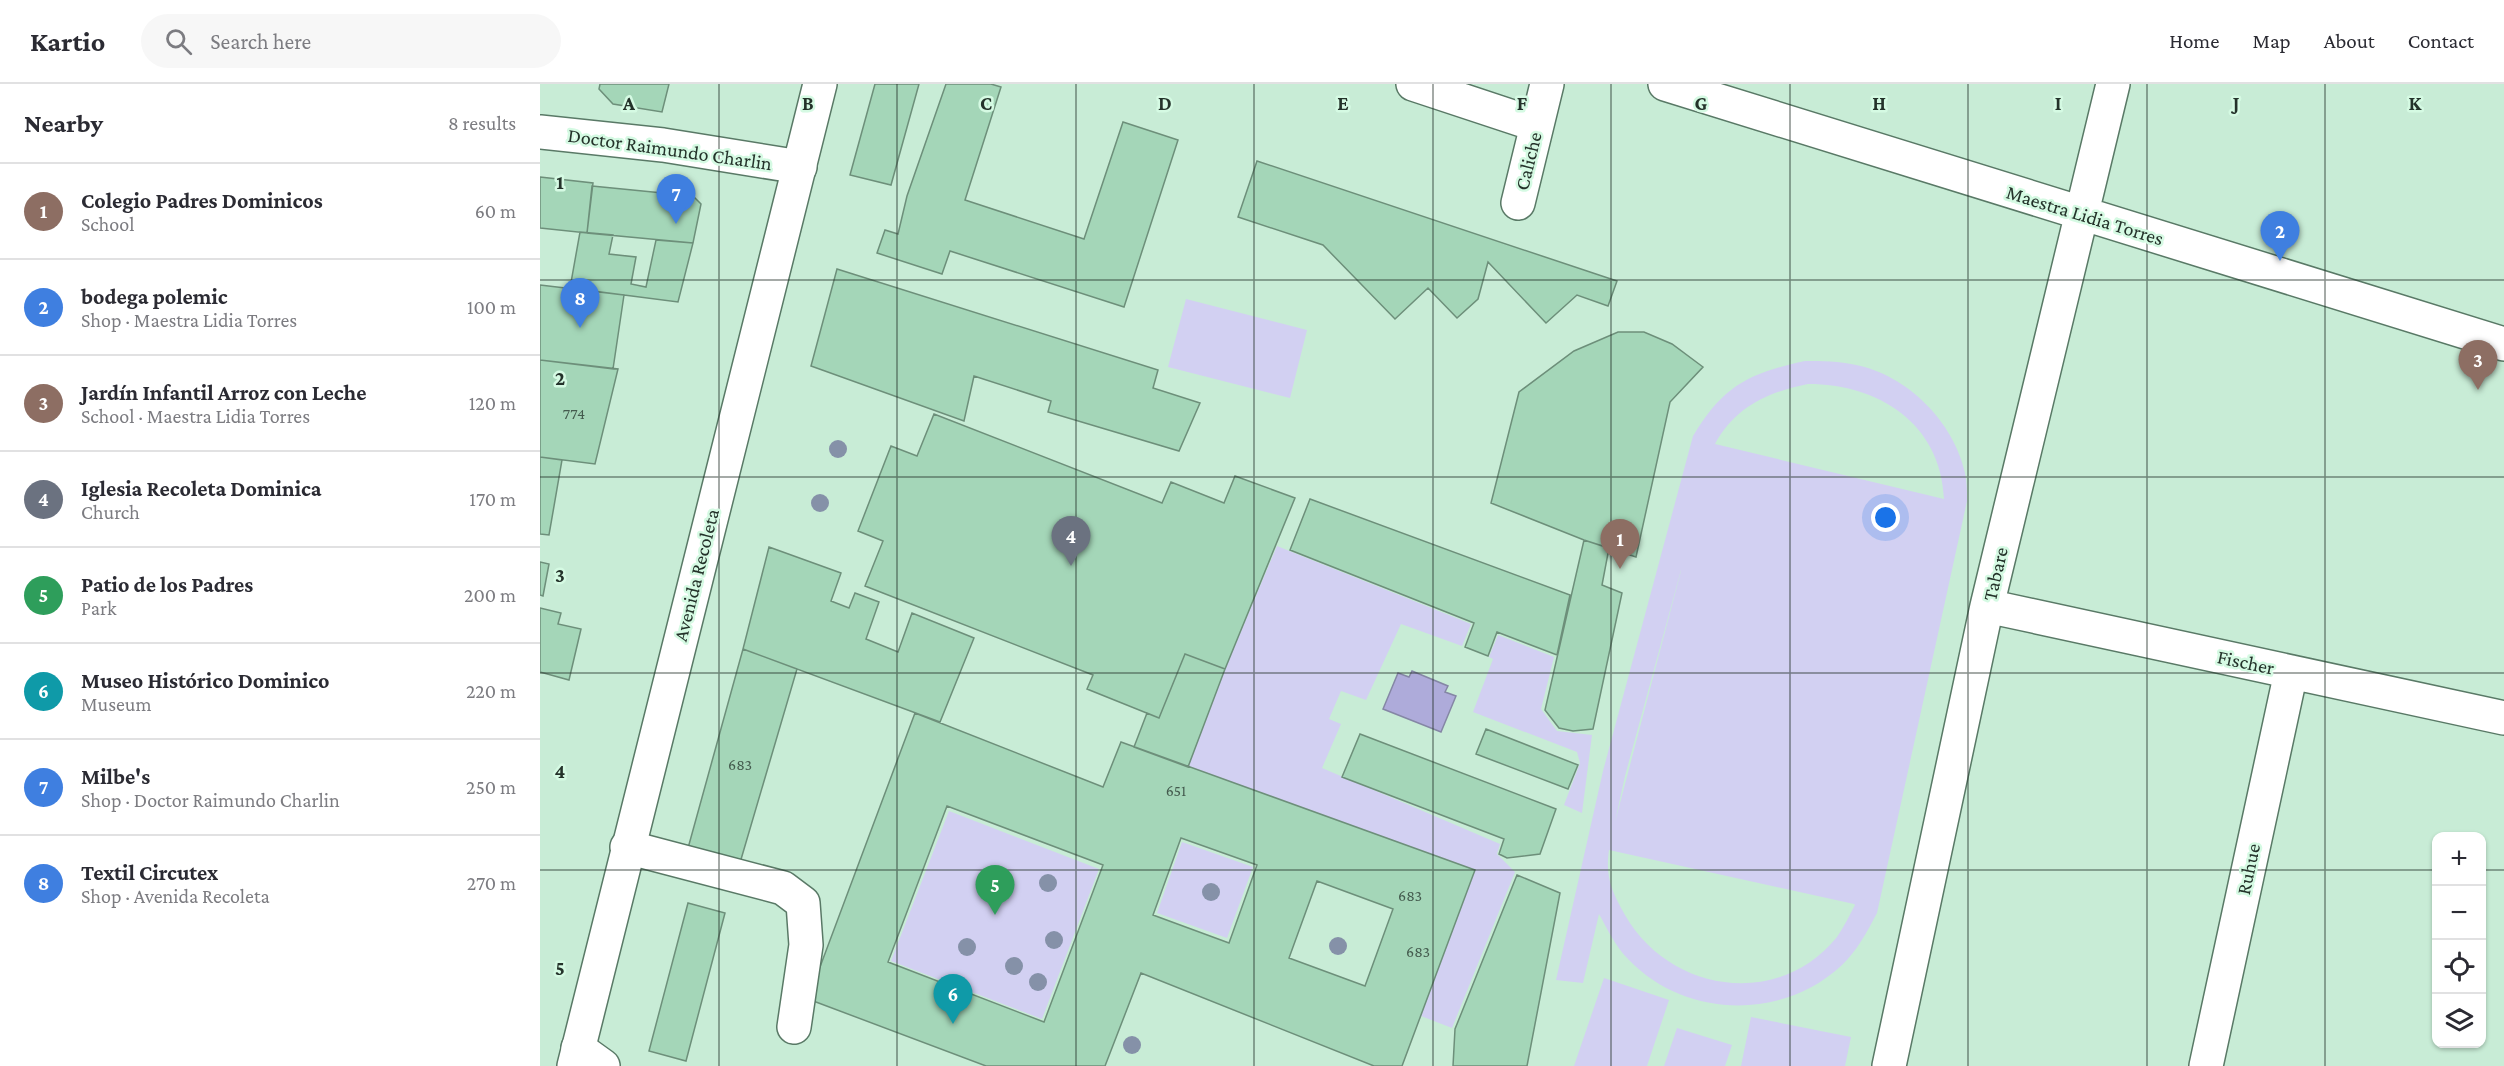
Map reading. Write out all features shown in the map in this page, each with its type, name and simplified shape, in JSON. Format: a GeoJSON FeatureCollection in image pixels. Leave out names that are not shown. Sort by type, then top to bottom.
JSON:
{"type":"FeatureCollection","features":[{"type":"Feature","properties":{"kind":"street","name":"Avenida Recoleta"},"geometry":{"type":"LineString","coordinates":[[585,1060],[627,847],[800,167],[819,84]]}},
{"type":"Feature","properties":{"kind":"street"},"geometry":{"type":"LineString","coordinates":[[1413,84],[1537,125]]}},
{"type":"Feature","properties":{"kind":"street","name":"Caliche"},"geometry":{"type":"LineString","coordinates":[[1518,203],[1547,84]]}},
{"type":"Feature","properties":{"kind":"street","name":"Maestra Lidia Torres"},"geometry":{"type":"LineString","coordinates":[[1665,84],[2504,344]]}},
{"type":"Feature","properties":{"kind":"street","name":"Tabare"},"geometry":{"type":"LineString","coordinates":[[1889,1066],[1987,606],[2113,84]]}},
{"type":"Feature","properties":{"kind":"street","name":"Doctor Raimundo Charlin"},"geometry":{"type":"LineString","coordinates":[[540,132],[663,145],[800,167]]}},
{"type":"Feature","properties":{"kind":"street","name":"Fischer"},"geometry":{"type":"LineString","coordinates":[[1987,606],[2504,718]]}},
{"type":"Feature","properties":{"kind":"street","name":"Ruhue"},"geometry":{"type":"LineString","coordinates":[[2206,1066],[2291,672]]}},
{"type":"Feature","properties":{"kind":"street"},"geometry":{"type":"LineString","coordinates":[[627,847],[783,888],[803,903],[807,945],[794,1027]]}},
{"type":"Feature","properties":{"kind":"shaded area"},"geometry":{"type":"Polygon","coordinates":[[[1186,299],[1307,330],[1290,398],[1168,367],[1186,299]]]}},
{"type":"Feature","properties":{"kind":"shaded area"},"geometry":{"type":"Polygon","coordinates":[[[1805,361],[1843,363],[1875,370],[1893,379],[1910,390],[1939,419],[1959,454],[1966,476],[1967,501],[1877,913],[1857,948],[1841,966],[1817,984],[1790,996],[1762,1004],[1734,1005],[1705,1002],[1677,993],[1652,979],[1624,955],[1599,914],[1583,983],[1556,980],[1603,771],[1693,436],[1715,405],[1727,393],[1753,377],[1805,361]],[[1808,384],[1793,387],[1754,403],[1732,420],[1715,444],[1944,499],[1940,472],[1931,449],[1918,429],[1901,413],[1881,400],[1858,391],[1808,384]],[[1681,570],[1625,776],[1615,822],[1681,570]],[[1609,850],[1609,876],[1616,899],[1644,941],[1668,961],[1696,975],[1725,982],[1756,982],[1785,975],[1813,960],[1837,937],[1855,905],[1609,850]]]}},
{"type":"Feature","properties":{"kind":"shaded area"},"geometry":{"type":"Polygon","coordinates":[[[1277,546],[1471,624],[1462,646],[1401,624],[1366,700],[1341,691],[1329,719],[1341,724],[1322,768],[1500,844],[1497,854],[1515,872],[1452,1028],[1421,1016],[1475,870],[1188,767],[1225,669],[1277,546]]]}},
{"type":"Feature","properties":{"kind":"shaded area"},"geometry":{"type":"Polygon","coordinates":[[[1498,635],[1554,657],[1541,709],[1557,731],[1592,735],[1582,813],[1564,805],[1580,763],[1577,752],[1473,712],[1493,659],[1489,657],[1498,635]]]}},
{"type":"Feature","properties":{"kind":"shaded area"},"geometry":{"type":"Polygon","coordinates":[[[1412,671],[1448,686],[1445,692],[1456,696],[1441,732],[1383,709],[1398,673],[1409,677],[1412,671]]]}},
{"type":"Feature","properties":{"kind":"shaded area"},"geometry":{"type":"Polygon","coordinates":[[[949,811],[1099,869],[1042,1019],[891,961],[949,811]]]}},
{"type":"Feature","properties":{"kind":"shaded area"},"geometry":{"type":"Polygon","coordinates":[[[1182,842],[1253,867],[1227,938],[1157,913],[1182,842]]]}},
{"type":"Feature","properties":{"kind":"shaded area"},"geometry":{"type":"Polygon","coordinates":[[[1604,978],[1669,1000],[1647,1066],[1574,1066],[1604,978]]]}},
{"type":"Feature","properties":{"kind":"shaded area"},"geometry":{"type":"Polygon","coordinates":[[[1751,1017],[1851,1037],[1845,1066],[1741,1066],[1751,1017]]]}},
{"type":"Feature","properties":{"kind":"shaded area"},"geometry":{"type":"Polygon","coordinates":[[[1677,1028],[1732,1045],[1725,1066],[1664,1066],[1677,1028]]]}},
{"type":"Feature","properties":{"kind":"building"},"geometry":{"type":"Polygon","coordinates":[[[600,84],[669,84],[662,112],[613,104],[599,89],[600,84]]]}},
{"type":"Feature","properties":{"kind":"building"},"geometry":{"type":"Polygon","coordinates":[[[875,84],[919,84],[891,185],[850,175],[875,84]]]}},
{"type":"Feature","properties":{"kind":"building"},"geometry":{"type":"Polygon","coordinates":[[[946,84],[991,84],[1001,87],[965,200],[1084,239],[1123,122],[1178,140],[1124,307],[950,251],[942,274],[877,253],[885,230],[898,234],[907,196],[946,84]]]}},
{"type":"Feature","properties":{"kind":"building"},"geometry":{"type":"Polygon","coordinates":[[[1257,161],[1617,281],[1608,306],[1577,295],[1546,323],[1488,262],[1478,299],[1457,318],[1428,288],[1395,319],[1323,245],[1238,217],[1257,161]]]}},
{"type":"Feature","properties":{"kind":"building"},"geometry":{"type":"Polygon","coordinates":[[[540,177],[593,183],[587,233],[540,228],[540,177]]]}},
{"type":"Feature","properties":{"kind":"building"},"geometry":{"type":"Polygon","coordinates":[[[592,186],[693,196],[701,204],[693,243],[587,233],[592,186]]]}},
{"type":"Feature","properties":{"kind":"building"},"geometry":{"type":"Polygon","coordinates":[[[580,232],[613,235],[609,254],[636,257],[631,284],[646,287],[656,240],[693,243],[678,302],[570,288],[580,232]]]}},
{"type":"Feature","properties":{"kind":"building"},"geometry":{"type":"Polygon","coordinates":[[[837,269],[1158,370],[1153,388],[1200,403],[1179,451],[1048,412],[1051,401],[974,376],[964,421],[811,366],[837,269]]]}},
{"type":"Feature","properties":{"kind":"building"},"geometry":{"type":"Polygon","coordinates":[[[540,285],[624,295],[613,369],[540,360],[540,285]]]}},
{"type":"Feature","properties":{"kind":"building"},"geometry":{"type":"Polygon","coordinates":[[[1618,332],[1644,332],[1672,344],[1703,367],[1670,402],[1636,557],[1584,540],[1491,503],[1519,392],[1574,351],[1618,332]]]}},
{"type":"Feature","properties":{"kind":"building"},"geometry":{"type":"Polygon","coordinates":[[[540,360],[618,369],[595,464],[540,457],[540,360]]]}},
{"type":"Feature","properties":{"kind":"building"},"geometry":{"type":"Polygon","coordinates":[[[934,414],[1162,503],[1171,482],[1224,503],[1235,476],[1295,498],[1225,669],[1185,654],[1159,718],[1087,689],[1093,675],[865,586],[883,541],[858,531],[891,446],[917,456],[934,414]]]}},
{"type":"Feature","properties":{"kind":"building"},"geometry":{"type":"Polygon","coordinates":[[[540,457],[562,460],[549,535],[540,534],[540,457]]]}},
{"type":"Feature","properties":{"kind":"building"},"geometry":{"type":"Polygon","coordinates":[[[1310,499],[1570,595],[1557,655],[1497,632],[1488,656],[1465,647],[1474,623],[1290,550],[1310,499]]]}},
{"type":"Feature","properties":{"kind":"building"},"geometry":{"type":"Polygon","coordinates":[[[1584,540],[1609,548],[1602,585],[1622,593],[1593,729],[1573,731],[1559,728],[1545,710],[1584,540]]]}},
{"type":"Feature","properties":{"kind":"building"},"geometry":{"type":"Polygon","coordinates":[[[769,547],[841,573],[831,601],[849,608],[855,593],[879,602],[866,639],[898,652],[912,613],[974,638],[940,722],[743,649],[769,547]]]}},
{"type":"Feature","properties":{"kind":"building"},"geometry":{"type":"Polygon","coordinates":[[[540,562],[549,564],[543,596],[540,595],[540,562]]]}},
{"type":"Feature","properties":{"kind":"building"},"geometry":{"type":"Polygon","coordinates":[[[540,608],[561,613],[558,624],[581,629],[569,680],[540,672],[540,608]]]}},
{"type":"Feature","properties":{"kind":"building"},"geometry":{"type":"Polygon","coordinates":[[[743,649],[797,669],[737,873],[685,859],[743,649]]]}},
{"type":"Feature","properties":{"kind":"building"},"geometry":{"type":"Polygon","coordinates":[[[1185,654],[1225,669],[1188,767],[1134,747],[1147,713],[1159,718],[1185,654]]]}},
{"type":"Feature","properties":{"kind":"building"},"geometry":{"type":"Polygon","coordinates":[[[915,713],[1103,787],[1121,742],[1475,870],[1402,1066],[1374,1066],[1141,973],[1105,1066],[986,1066],[808,999],[915,713]],[[947,806],[888,962],[1044,1022],[1103,865],[947,806]],[[1181,838],[1153,915],[1229,943],[1257,865],[1181,838]],[[1317,881],[1289,958],[1365,986],[1393,909],[1317,881]]]}},
{"type":"Feature","properties":{"kind":"building"},"geometry":{"type":"Polygon","coordinates":[[[1486,729],[1578,765],[1568,789],[1476,754],[1486,729]]]}},
{"type":"Feature","properties":{"kind":"building"},"geometry":{"type":"Polygon","coordinates":[[[1360,734],[1556,809],[1540,854],[1507,858],[1499,854],[1504,839],[1342,777],[1360,734]]]}},
{"type":"Feature","properties":{"kind":"building"},"geometry":{"type":"Polygon","coordinates":[[[1517,875],[1560,893],[1527,1066],[1453,1066],[1455,1029],[1517,875]]]}},
{"type":"Feature","properties":{"kind":"building"},"geometry":{"type":"Polygon","coordinates":[[[688,903],[725,913],[686,1061],[649,1051],[688,903]]]}},
{"type":"Feature","properties":{"kind":"place","name":"Milbe's"},"geometry":{"type":"Point","coordinates":[676,224]}},
{"type":"Feature","properties":{"kind":"place","name":"bodega polemic"},"geometry":{"type":"Point","coordinates":[2280,261]}},
{"type":"Feature","properties":{"kind":"place","name":"Textil Circutex"},"geometry":{"type":"Point","coordinates":[580,328]}},
{"type":"Feature","properties":{"kind":"place","name":"Jardín Infantil Arroz con Leche"},"geometry":{"type":"Point","coordinates":[2478,390]}},
{"type":"Feature","properties":{"kind":"place","name":"Iglesia Recoleta Dominica"},"geometry":{"type":"Point","coordinates":[1071,566]}},
{"type":"Feature","properties":{"kind":"place","name":"Colegio Padres Dominicos"},"geometry":{"type":"Point","coordinates":[1620,569]}},
{"type":"Feature","properties":{"kind":"place","name":"Patio de los Padres"},"geometry":{"type":"Point","coordinates":[995,915]}},
{"type":"Feature","properties":{"kind":"place","name":"Museo Histórico Dominico"},"geometry":{"type":"Point","coordinates":[953,1024]}}]}
